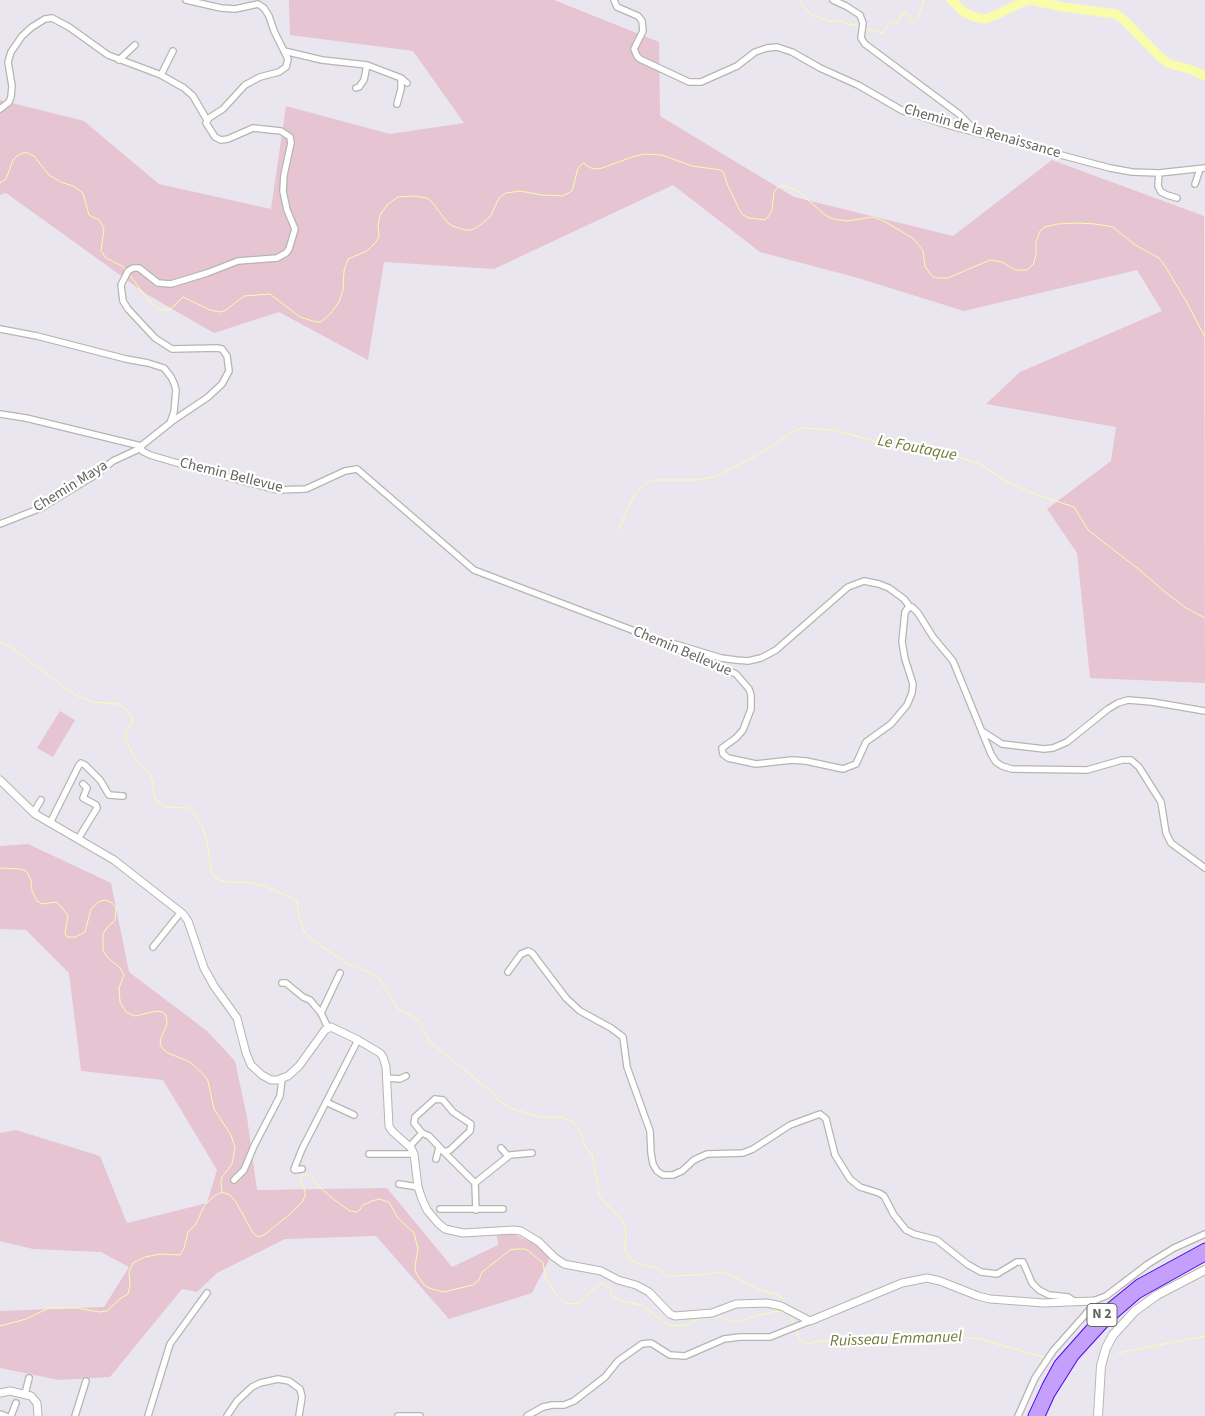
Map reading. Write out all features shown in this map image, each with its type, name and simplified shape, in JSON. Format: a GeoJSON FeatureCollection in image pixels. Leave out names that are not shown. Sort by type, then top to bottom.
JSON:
{"type":"FeatureCollection","features":[{"type":"Feature","properties":{"kind":"highway","name":"N 2"},"geometry":{"type":"LineString","coordinates":[[1033,1416],[1046,1386],[1059,1364],[1107,1310],[1140,1284],[1205,1248]]}},
{"type":"Feature","properties":{"kind":"highway","name":"N 2"},"geometry":{"type":"LineString","coordinates":[[1040,1416],[1050,1394],[1074,1356],[1106,1320],[1137,1294],[1205,1256]]}},
{"type":"Feature","properties":{"kind":"main road"},"geometry":{"type":"LineString","coordinates":[[1098,1416],[1101,1366],[1106,1348],[1113,1335],[1136,1311],[1157,1295],[1205,1270]]}},
{"type":"Feature","properties":{"kind":"street"},"geometry":{"type":"LineString","coordinates":[[186,0],[221,8],[235,9],[255,4],[260,5],[267,12],[288,62],[284,69],[260,77],[245,85],[223,109],[207,120]]}},
{"type":"Feature","properties":{"kind":"street","name":"Chemin de la Renaissance"},"geometry":{"type":"LineString","coordinates":[[614,0],[617,7],[638,16],[642,21],[643,32],[634,49],[637,56],[689,82],[700,82],[737,66],[760,50],[773,47],[780,48],[858,85],[903,111],[934,121],[1110,168],[1140,173],[1202,169]]}},
{"type":"Feature","properties":{"kind":"street"},"geometry":{"type":"LineString","coordinates":[[833,0],[860,15],[863,23],[861,38],[865,44],[959,114],[977,132]]}},
{"type":"Feature","properties":{"kind":"street"},"geometry":{"type":"LineString","coordinates":[[0,110],[11,98],[12,86],[8,62],[11,52],[32,26],[52,18],[58,20],[108,55],[161,75],[184,88],[192,96],[207,120],[210,132],[221,140],[228,139],[253,128],[280,132],[290,137],[291,143],[284,175],[283,191],[284,203],[295,231],[289,249],[279,257],[267,260],[238,261],[207,274],[171,284],[158,283],[139,268],[133,268],[128,271],[121,285],[123,301],[155,338],[172,348],[222,349],[229,362],[226,379],[218,389],[143,442],[141,447],[26,418],[0,414]]}},
{"type":"Feature","properties":{"kind":"street"},"geometry":{"type":"LineString","coordinates":[[119,60],[135,45]]}},
{"type":"Feature","properties":{"kind":"street"},"geometry":{"type":"LineString","coordinates":[[161,75],[173,50]]}},
{"type":"Feature","properties":{"kind":"street"},"geometry":{"type":"LineString","coordinates":[[284,51],[322,60],[367,66],[401,78],[407,83]]}},
{"type":"Feature","properties":{"kind":"street"},"geometry":{"type":"LineString","coordinates":[[322,60],[322,67]]}},
{"type":"Feature","properties":{"kind":"street"},"geometry":{"type":"LineString","coordinates":[[356,88],[360,87],[364,80],[367,66]]}},
{"type":"Feature","properties":{"kind":"street"},"geometry":{"type":"LineString","coordinates":[[397,104],[401,89],[401,78]]}},
{"type":"Feature","properties":{"kind":"street","name":"Chemin de la Renaissance"},"geometry":{"type":"LineString","coordinates":[[1195,184],[1202,169]]}},
{"type":"Feature","properties":{"kind":"street"},"geometry":{"type":"LineString","coordinates":[[1159,173],[1158,186],[1161,192],[1167,196],[1177,198]]}},
{"type":"Feature","properties":{"kind":"street"},"geometry":{"type":"LineString","coordinates":[[0,329],[37,336],[164,368],[171,376],[176,390],[174,412],[170,423]]}},
{"type":"Feature","properties":{"kind":"street","name":"Chemin Maya"},"geometry":{"type":"LineString","coordinates":[[0,524],[41,508],[113,462],[141,447]]}},
{"type":"Feature","properties":{"kind":"street","name":"Chemin Bellevue"},"geometry":{"type":"LineString","coordinates":[[141,447],[150,455],[277,490],[306,488],[345,471],[357,470],[474,570],[646,636],[736,674],[746,684],[751,695],[750,716],[740,734],[723,746],[722,752],[726,757],[756,764],[799,760],[843,769],[856,764],[866,742],[892,724],[910,700],[913,684],[902,642],[905,612],[910,607]]}},
{"type":"Feature","properties":{"kind":"street"},"geometry":{"type":"LineString","coordinates":[[646,636],[721,658],[748,661],[761,658],[776,650],[841,592],[856,583],[870,581],[880,584],[904,599],[910,607],[914,608],[933,637],[953,661],[993,759],[1007,768],[1086,770],[1127,759],[1134,761],[1161,802],[1166,833],[1171,843],[1205,868]]}},
{"type":"Feature","properties":{"kind":"street"},"geometry":{"type":"LineString","coordinates":[[981,730],[1002,744],[1044,749],[1053,748],[1067,742],[1108,709],[1128,700],[1205,711]]}},
{"type":"Feature","properties":{"kind":"street"},"geometry":{"type":"LineString","coordinates":[[50,823],[81,763],[85,764],[100,780],[109,795],[122,796]]}},
{"type":"Feature","properties":{"kind":"street"},"geometry":{"type":"LineString","coordinates":[[78,839],[96,808],[96,805],[83,798],[87,788],[83,784]]}},
{"type":"Feature","properties":{"kind":"street"},"geometry":{"type":"LineString","coordinates":[[2,785],[35,814],[114,860],[181,912],[188,921],[200,960],[208,976],[237,1018],[251,1066],[262,1075],[270,1080],[282,1079],[294,1072],[322,1033],[328,1028],[335,1028],[358,1040],[376,1050],[383,1057],[389,1126],[392,1131],[410,1146],[414,1154],[418,1187],[427,1210],[438,1224],[445,1229],[462,1233],[521,1231],[539,1242],[564,1264],[601,1271],[614,1279],[636,1285],[649,1292],[670,1314],[680,1316],[712,1313],[736,1304],[767,1303],[781,1306],[810,1321]]}},
{"type":"Feature","properties":{"kind":"street"},"geometry":{"type":"LineString","coordinates":[[35,814],[35,810],[41,800]]}},
{"type":"Feature","properties":{"kind":"street"},"geometry":{"type":"LineString","coordinates":[[153,947],[181,912]]}},
{"type":"Feature","properties":{"kind":"street"},"geometry":{"type":"LineString","coordinates":[[508,972],[521,954],[528,951],[532,953],[566,998],[580,1011],[623,1037],[627,1067],[650,1131],[653,1164],[657,1171],[663,1175],[673,1175],[682,1171],[694,1160],[707,1154],[743,1153],[768,1141],[790,1125],[820,1114],[826,1119],[835,1154],[850,1179],[860,1187],[884,1196],[894,1216],[906,1230],[937,1240],[967,1264],[981,1272],[997,1274],[1017,1262],[1023,1262],[1032,1283],[1039,1290],[1049,1295],[1068,1297],[1074,1301]]}},
{"type":"Feature","properties":{"kind":"street"},"geometry":{"type":"LineString","coordinates":[[321,1013],[340,973]]}},
{"type":"Feature","properties":{"kind":"street"},"geometry":{"type":"LineString","coordinates":[[282,983],[286,983],[303,997],[310,1000],[321,1013],[328,1028]]}},
{"type":"Feature","properties":{"kind":"street"},"geometry":{"type":"LineString","coordinates":[[302,1169],[294,1169],[302,1149],[358,1040]]}},
{"type":"Feature","properties":{"kind":"street"},"geometry":{"type":"LineString","coordinates":[[386,1078],[400,1079],[406,1076]]}},
{"type":"Feature","properties":{"kind":"street"},"geometry":{"type":"LineString","coordinates":[[234,1180],[244,1170],[254,1146],[280,1096],[282,1079]]}},
{"type":"Feature","properties":{"kind":"street"},"geometry":{"type":"LineString","coordinates":[[441,1150],[450,1150],[470,1131],[470,1124],[469,1121],[453,1112],[438,1098],[411,1121],[422,1133],[429,1136],[441,1150],[475,1184],[476,1210]]}},
{"type":"Feature","properties":{"kind":"street"},"geometry":{"type":"LineString","coordinates":[[326,1102],[354,1115]]}},
{"type":"Feature","properties":{"kind":"street"},"geometry":{"type":"LineString","coordinates":[[410,1146],[422,1133]]}},
{"type":"Feature","properties":{"kind":"street"},"geometry":{"type":"LineString","coordinates":[[501,1148],[508,1156]]}},
{"type":"Feature","properties":{"kind":"street"},"geometry":{"type":"LineString","coordinates":[[436,1159],[441,1150]]}},
{"type":"Feature","properties":{"kind":"street"},"geometry":{"type":"LineString","coordinates":[[475,1184],[508,1156],[532,1153]]}},
{"type":"Feature","properties":{"kind":"street"},"geometry":{"type":"LineString","coordinates":[[368,1154],[414,1154]]}},
{"type":"Feature","properties":{"kind":"street"},"geometry":{"type":"LineString","coordinates":[[399,1184],[418,1187]]}},
{"type":"Feature","properties":{"kind":"street"},"geometry":{"type":"LineString","coordinates":[[440,1209],[503,1209]]}},
{"type":"Feature","properties":{"kind":"street"},"geometry":{"type":"LineString","coordinates":[[527,1416],[543,1407],[552,1404],[564,1405],[574,1400],[605,1377],[618,1361],[642,1344],[651,1343],[670,1354],[685,1356],[724,1339],[770,1337],[902,1283],[918,1279],[940,1281],[990,1299],[1044,1303],[1092,1302],[1106,1296],[1174,1248],[1205,1234]]}},
{"type":"Feature","properties":{"kind":"street"},"geometry":{"type":"LineString","coordinates":[[148,1416],[170,1344],[207,1293]]}},
{"type":"Feature","properties":{"kind":"street"},"geometry":{"type":"LineString","coordinates":[[1018,1416],[1036,1378],[1053,1351],[1091,1308],[1092,1302]]}},
{"type":"Feature","properties":{"kind":"street"},"geometry":{"type":"LineString","coordinates":[[25,1394],[29,1378]]}},
{"type":"Feature","properties":{"kind":"street"},"geometry":{"type":"LineString","coordinates":[[227,1416],[237,1401],[252,1387],[278,1379],[289,1381],[300,1389],[302,1397],[299,1416]]}},
{"type":"Feature","properties":{"kind":"street"},"geometry":{"type":"LineString","coordinates":[[75,1416],[86,1381]]}},
{"type":"Feature","properties":{"kind":"street"},"geometry":{"type":"LineString","coordinates":[[0,1392],[5,1391],[31,1396],[37,1402],[38,1416]]}},
{"type":"Feature","properties":{"kind":"street"},"geometry":{"type":"LineString","coordinates":[[12,1416],[16,1403]]}},
{"type":"Feature","properties":{"kind":"street"},"geometry":{"type":"LineString","coordinates":[[0,1414],[6,1416]]}},
{"type":"Feature","properties":{"kind":"street"},"geometry":{"type":"LineString","coordinates":[[398,1416],[420,1416]]}},
{"type":"Feature","properties":{"kind":"shaded area"},"geometry":{"type":"Polygon","coordinates":[[[289,0],[554,0],[659,42],[660,116],[794,197],[953,236],[1052,160],[1204,216],[1205,683],[1090,678],[1077,553],[1047,509],[1111,461],[1116,427],[986,404],[1020,372],[1162,311],[1137,270],[964,311],[858,278],[760,252],[673,185],[494,269],[384,262],[368,360],[279,312],[214,333],[148,295],[6,193],[0,195],[0,100],[84,121],[159,184],[271,209],[286,106],[390,134],[464,123],[413,51],[290,35],[289,0]]]}},
{"type":"Feature","properties":{"kind":"shaded area"},"geometry":{"type":"Polygon","coordinates":[[[60,711],[75,720],[53,757],[37,748],[60,711]]]}},
{"type":"Feature","properties":{"kind":"shaded area"},"geometry":{"type":"Polygon","coordinates":[[[28,844],[111,883],[129,972],[207,1031],[235,1061],[247,1117],[257,1190],[387,1188],[452,1267],[498,1245],[496,1226],[553,1252],[532,1293],[449,1319],[376,1236],[285,1239],[217,1273],[197,1292],[182,1289],[110,1377],[59,1380],[0,1368],[0,1311],[104,1307],[129,1267],[101,1252],[33,1249],[0,1241],[0,1133],[16,1130],[100,1156],[127,1223],[207,1203],[217,1170],[163,1080],[81,1071],[69,973],[26,930],[0,929],[0,846],[28,844]]]}},
{"type":"Feature","properties":{"kind":"waterway"},"geometry":{"type":"LineString","coordinates":[[799,0],[812,16],[818,16],[830,22],[839,20],[846,24],[859,26]]}},
{"type":"Feature","properties":{"kind":"waterway"},"geometry":{"type":"LineString","coordinates":[[864,28],[883,33],[890,23],[899,21],[903,12],[907,13],[911,21],[915,22],[924,0]]}},
{"type":"Feature","properties":{"kind":"waterway"},"geometry":{"type":"LineString","coordinates":[[951,0],[964,12],[974,17],[985,19],[1028,0]]}},
{"type":"Feature","properties":{"kind":"waterway"},"geometry":{"type":"LineString","coordinates":[[1029,0],[1063,7],[1116,14],[1160,57],[1170,64],[1205,76]]}},
{"type":"Feature","properties":{"kind":"waterway"},"geometry":{"type":"LineString","coordinates":[[0,183],[6,179],[13,160],[17,156],[25,152],[34,156],[49,175],[73,186],[83,193],[89,215],[99,220],[104,228],[101,251],[106,258],[126,270]]}},
{"type":"Feature","properties":{"kind":"waterway"},"geometry":{"type":"LineString","coordinates":[[128,273],[150,302],[160,310],[172,308],[183,297],[210,310],[220,312],[226,310],[244,296],[270,294],[300,317],[321,322],[339,302],[348,259],[367,251],[376,242],[379,236],[378,225],[380,215],[387,205],[398,197],[414,196],[427,198],[452,226],[471,230],[490,217],[499,198],[506,193],[520,191],[563,196],[572,191],[578,168],[583,163],[591,168],[599,169],[635,156],[645,154],[662,155],[692,166],[721,170],[739,209],[743,215],[749,218],[765,220],[772,210],[774,192],[779,186],[783,186],[798,191],[825,215],[833,219],[847,221],[872,217],[884,221],[914,239],[923,251],[925,266],[928,271],[933,277],[939,278],[948,278],[990,260],[1002,262],[1015,270],[1027,270],[1034,263],[1036,242],[1040,231],[1045,227],[1057,224],[1079,223],[1113,227],[1135,245],[1159,258],[1186,301],[1205,337]]}},
{"type":"Feature","properties":{"kind":"waterway","name":"Le Foutaque"},"geometry":{"type":"LineString","coordinates":[[618,530],[635,494],[646,483],[653,480],[698,480],[718,476],[803,428],[835,430],[905,450],[928,449],[950,454],[982,465],[1002,479],[1032,493],[1074,507],[1088,530],[1186,608],[1205,618]]}},
{"type":"Feature","properties":{"kind":"waterway","name":"Ruisseau Emmanuel"},"geometry":{"type":"LineString","coordinates":[[0,642],[8,645],[75,695],[93,702],[118,704],[127,710],[132,717],[132,723],[126,733],[126,741],[140,765],[150,774],[157,801],[166,807],[188,808],[195,814],[202,826],[207,841],[211,870],[214,876],[229,882],[246,882],[265,886],[297,901],[298,912],[304,931],[311,939],[348,964],[379,978],[398,1009],[415,1018],[421,1024],[430,1042],[493,1093],[498,1100],[512,1109],[540,1117],[561,1117],[572,1121],[580,1131],[585,1146],[592,1155],[600,1197],[622,1220],[626,1230],[625,1249],[630,1259],[641,1265],[655,1267],[667,1276],[720,1272],[728,1274],[784,1299]]}},
{"type":"Feature","properties":{"kind":"waterway"},"geometry":{"type":"LineString","coordinates":[[0,868],[26,871],[31,880],[32,891],[37,901],[42,904],[56,902],[61,906],[68,916],[65,933],[67,937],[75,937],[85,932],[91,909],[100,901],[106,900],[116,908],[115,920],[103,934],[103,950],[124,975],[119,988],[120,1002],[126,1012],[135,1016],[157,1011],[166,1015],[167,1024],[160,1044],[163,1049],[190,1062],[208,1081],[214,1109],[231,1135],[235,1148],[232,1164],[222,1177],[222,1191]]}},
{"type":"Feature","properties":{"kind":"waterway"},"geometry":{"type":"LineString","coordinates":[[0,1326],[26,1319],[49,1308],[107,1311],[128,1294],[130,1285],[129,1272],[133,1263],[145,1257],[160,1254],[180,1255],[188,1232],[196,1224],[204,1206],[214,1196],[222,1192],[230,1195],[236,1202],[253,1233],[258,1237],[264,1235],[302,1202],[305,1191],[300,1181],[302,1176],[307,1174],[332,1198],[350,1211],[358,1212],[363,1205],[379,1199],[389,1202],[398,1218],[414,1233],[418,1249],[415,1266],[416,1273],[424,1285],[429,1288],[443,1292],[473,1285],[479,1280],[482,1272],[510,1250],[526,1249],[543,1263],[546,1280],[557,1295],[566,1303],[578,1304],[602,1283],[610,1288],[613,1297],[621,1301],[641,1305],[669,1325],[684,1326],[703,1317]]}},
{"type":"Feature","properties":{"kind":"waterway"},"geometry":{"type":"LineString","coordinates":[[714,1315],[735,1322],[771,1312],[780,1311],[791,1315]]}},
{"type":"Feature","properties":{"kind":"waterway","name":"Ruisseau Emmanuel"},"geometry":{"type":"LineString","coordinates":[[791,1316],[793,1324]]}},
{"type":"Feature","properties":{"kind":"waterway","name":"Ruisseau Emmanuel"},"geometry":{"type":"LineString","coordinates":[[795,1330],[801,1341],[810,1344],[818,1341],[834,1340],[949,1336],[980,1339],[1046,1358]]}},
{"type":"Feature","properties":{"kind":"waterway","name":"Ruisseau Emmanuel"},"geometry":{"type":"LineString","coordinates":[[1118,1353],[1205,1336]]}}]}
